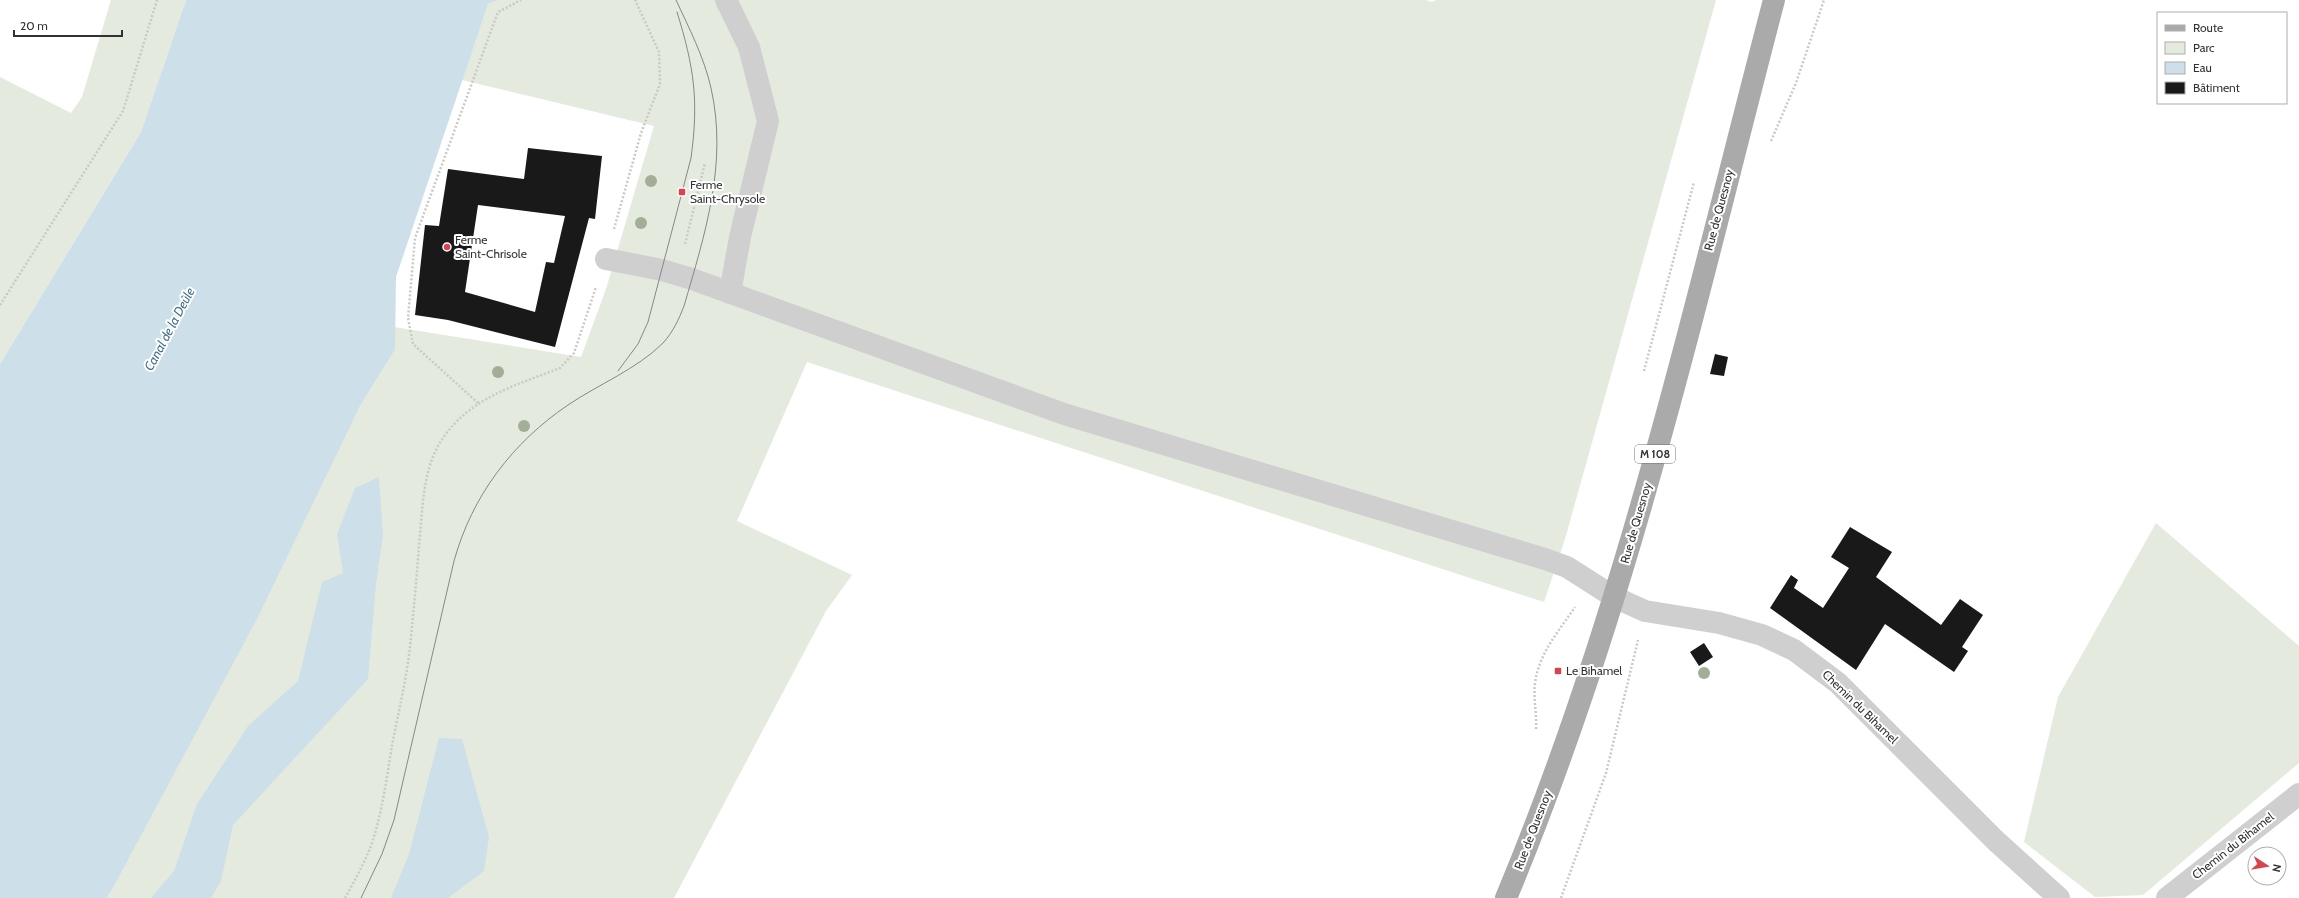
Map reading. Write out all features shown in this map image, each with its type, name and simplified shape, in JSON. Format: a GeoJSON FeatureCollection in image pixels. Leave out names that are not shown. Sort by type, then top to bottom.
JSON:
{"type":"FeatureCollection","features":[{"type":"Feature","properties":{"kind":"main road","name":"Rue de Quesnoy"},"geometry":{"type":"LineString","coordinates":[[1506,898],[1570,733],[1614,597],[1653,461],[1774,0]]}},
{"type":"Feature","properties":{"kind":"street"},"geometry":{"type":"LineString","coordinates":[[726,0],[749,47],[768,121],[740,237],[730,293]]}},
{"type":"Feature","properties":{"kind":"street","name":"Chemin du Bihamel"},"geometry":{"type":"LineString","coordinates":[[606,259],[662,270],[730,293],[1064,414],[1546,559],[1567,567],[1589,579],[1614,597],[1645,611],[1719,623],[1779,641],[1794,650],[1838,683],[2001,846],[2058,898]]}},
{"type":"Feature","properties":{"kind":"street","name":"Chemin du Bihamel"},"geometry":{"type":"LineString","coordinates":[[2167,898],[2299,794]]}},
{"type":"Feature","properties":{"kind":"path"},"geometry":{"type":"LineString","coordinates":[[0,305],[123,111],[157,0]]}},
{"type":"Feature","properties":{"kind":"path"},"geometry":{"type":"LineString","coordinates":[[478,403],[413,344],[408,318],[415,238],[498,12],[521,0]]}},
{"type":"Feature","properties":{"kind":"path"},"geometry":{"type":"LineString","coordinates":[[345,898],[372,842],[404,687],[411,639],[424,496],[429,470],[435,451],[458,420],[478,403],[495,393],[560,368],[568,362],[581,334],[606,259],[641,133],[660,84],[659,52],[635,0]]}},
{"type":"Feature","properties":{"kind":"path"},"geometry":{"type":"LineString","coordinates":[[684,247],[705,163]]}},
{"type":"Feature","properties":{"kind":"path"},"geometry":{"type":"LineString","coordinates":[[1643,376],[1694,180]]}},
{"type":"Feature","properties":{"kind":"path"},"geometry":{"type":"LineString","coordinates":[[1536,736],[1535,682],[1540,661],[1548,645],[1582,596],[1589,579]]}},
{"type":"Feature","properties":{"kind":"green space"},"geometry":{"type":"Polygon","coordinates":[[[111,0],[186,0],[141,132],[0,364],[0,77],[71,113],[82,97],[111,0]]]}},
{"type":"Feature","properties":{"kind":"green space"},"geometry":{"type":"Polygon","coordinates":[[[499,0],[1426,0],[1432,2],[1436,0],[1716,0],[1565,539],[1544,602],[807,362],[737,521],[852,575],[826,611],[674,898],[107,898],[360,406],[395,350],[394,327],[581,357],[606,289],[654,126],[462,80],[488,4],[499,0]]]}},
{"type":"Feature","properties":{"kind":"green space"},"geometry":{"type":"Polygon","coordinates":[[[2156,523],[2299,646],[2299,763],[2143,895],[2095,897],[2024,842],[2058,697],[2156,523]]]}},
{"type":"Feature","properties":{"kind":"water","name":"Canal de la Deûle"},"geometry":{"type":"Polygon","coordinates":[[[186,0],[499,0],[488,4],[396,277],[395,350],[360,406],[258,617],[115,884],[107,898],[0,898],[0,364],[141,132],[186,0]]]}},
{"type":"Feature","properties":{"kind":"water"},"geometry":{"type":"Polygon","coordinates":[[[379,477],[383,535],[376,584],[368,679],[233,825],[221,881],[211,898],[151,898],[174,871],[197,804],[248,726],[298,681],[322,582],[343,573],[337,534],[355,488],[379,477]]]}},
{"type":"Feature","properties":{"kind":"water"},"geometry":{"type":"Polygon","coordinates":[[[439,738],[462,739],[489,837],[484,871],[448,898],[391,898],[409,854],[439,738]]]}},
{"type":"Feature","properties":{"kind":"building","name":"Ferme Saint-Chrisole"},"geometry":{"type":"Polygon","coordinates":[[[528,148],[602,156],[595,219],[589,218],[555,347],[448,320],[415,315],[425,225],[439,226],[448,169],[524,179],[528,148]],[[478,205],[465,292],[535,312],[546,262],[554,263],[565,216],[478,205]]]}},
{"type":"Feature","properties":{"kind":"building"},"geometry":{"type":"Polygon","coordinates":[[[1715,354],[1728,357],[1724,376],[1710,374],[1715,354]]]}},
{"type":"Feature","properties":{"kind":"building"},"geometry":{"type":"Polygon","coordinates":[[[1850,527],[1892,552],[1876,577],[1941,625],[1960,599],[1983,615],[1962,647],[1968,651],[1954,672],[1885,624],[1856,670],[1770,608],[1791,575],[1798,580],[1794,588],[1823,608],[1849,568],[1831,557],[1850,527]]]}},
{"type":"Feature","properties":{"kind":"building"},"geometry":{"type":"Polygon","coordinates":[[[1704,643],[1713,657],[1699,666],[1690,652],[1704,643]]]}},
{"type":"Feature","properties":{"kind":"tram line"},"geometry":{"type":"LineString","coordinates":[[361,898],[382,854],[394,820],[454,561],[462,537],[483,493],[512,454],[529,436],[548,420],[580,397],[642,361],[663,343],[670,334],[684,306],[712,198],[717,144],[716,116],[708,76],[696,43],[676,0]]}},
{"type":"Feature","properties":{"kind":"tram line"},"geometry":{"type":"LineString","coordinates":[[618,371],[638,344],[648,322],[691,158],[695,101],[691,67],[677,12]]}},
{"type":"Feature","properties":{"kind":"place","name":"Ferme Saint-Chrysole"},"geometry":{"type":"Point","coordinates":[682,192]}},
{"type":"Feature","properties":{"kind":"place","name":"Ferme Saint-Chrisole"},"geometry":{"type":"Point","coordinates":[447,247]}},
{"type":"Feature","properties":{"kind":"place","name":"Le Bihamel"},"geometry":{"type":"Point","coordinates":[1558,671]}}]}
